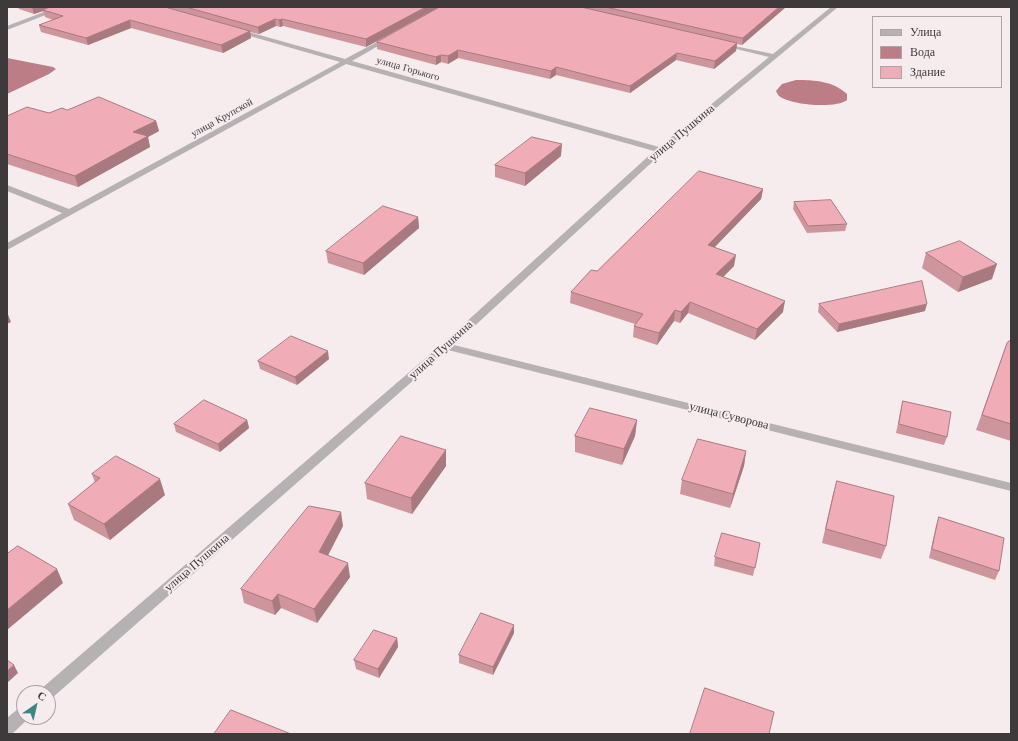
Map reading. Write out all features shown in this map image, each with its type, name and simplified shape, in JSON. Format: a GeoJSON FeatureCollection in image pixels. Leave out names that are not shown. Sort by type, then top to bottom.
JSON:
{"type":"FeatureCollection","features":[{"type":"Feature","properties":{"kind":"street"},"geometry":{"type":"LineString","coordinates":[[7,28],[63,7]]}},
{"type":"Feature","properties":{"kind":"street","name":"улица Пушкина"},"geometry":{"type":"LineString","coordinates":[[56,685],[446,346],[660,150],[835,7]]}},
{"type":"Feature","properties":{"kind":"street","name":"улица Горького"},"geometry":{"type":"LineString","coordinates":[[233,30],[660,150]]}},
{"type":"Feature","properties":{"kind":"street","name":"улица Крупской"},"geometry":{"type":"LineString","coordinates":[[7,247],[396,34]]}},
{"type":"Feature","properties":{"kind":"street"},"geometry":{"type":"LineString","coordinates":[[712,41],[774,56]]}},
{"type":"Feature","properties":{"kind":"street"},"geometry":{"type":"LineString","coordinates":[[7,188],[70,213]]}},
{"type":"Feature","properties":{"kind":"street","name":"улица Суворова"},"geometry":{"type":"LineString","coordinates":[[446,346],[1011,487]]}},
{"type":"Feature","properties":{"kind":"street"},"geometry":{"type":"LineString","coordinates":[[7,728],[16,720]]}},
{"type":"Feature","properties":{"kind":"water"},"geometry":{"type":"Polygon","coordinates":[[[7,58],[53,67],[56,69],[49,74],[7,94],[7,58]]]}},
{"type":"Feature","properties":{"kind":"water"},"geometry":{"type":"Polygon","coordinates":[[[796,80],[817,81],[836,86],[847,94],[847,100],[841,103],[813,105],[793,102],[779,96],[776,91],[782,84],[796,80]]]}},
{"type":"Feature","properties":{"kind":"building"},"geometry":{"type":"Polygon","coordinates":[[[50,7],[165,7],[250,31],[221,45],[130,20],[86,38],[39,25],[63,16],[43,10],[50,7]]]}},
{"type":"Feature","properties":{"kind":"building"},"geometry":{"type":"Polygon","coordinates":[[[186,7],[426,7],[366,39],[282,19],[275,19],[258,27],[186,7]]]}},
{"type":"Feature","properties":{"kind":"building"},"geometry":{"type":"Polygon","coordinates":[[[440,7],[581,7],[737,43],[715,61],[677,53],[630,86],[556,67],[551,71],[458,50],[448,56],[441,55],[436,57],[377,42],[440,7]]]}},
{"type":"Feature","properties":{"kind":"building"},"geometry":{"type":"Polygon","coordinates":[[[606,7],[779,7],[743,38],[606,7]]]}},
{"type":"Feature","properties":{"kind":"building"},"geometry":{"type":"Polygon","coordinates":[[[99,97],[156,121],[133,132],[148,136],[75,176],[7,154],[7,116],[27,107],[49,113],[62,108],[67,110],[99,97]]]}},
{"type":"Feature","properties":{"kind":"building"},"geometry":{"type":"Polygon","coordinates":[[[532,137],[562,144],[525,173],[495,165],[532,137]]]}},
{"type":"Feature","properties":{"kind":"building"},"geometry":{"type":"Polygon","coordinates":[[[699,171],[763,189],[708,245],[736,255],[716,274],[785,301],[757,329],[690,302],[681,312],[675,310],[659,333],[634,326],[643,314],[571,292],[591,270],[597,271],[699,171]]]}},
{"type":"Feature","properties":{"kind":"building"},"geometry":{"type":"Polygon","coordinates":[[[831,200],[847,224],[808,226],[794,202],[831,200]]]}},
{"type":"Feature","properties":{"kind":"building"},"geometry":{"type":"Polygon","coordinates":[[[383,206],[418,217],[363,263],[326,251],[383,206]]]}},
{"type":"Feature","properties":{"kind":"building"},"geometry":{"type":"Polygon","coordinates":[[[960,241],[997,264],[963,277],[926,253],[960,241]]]}},
{"type":"Feature","properties":{"kind":"building"},"geometry":{"type":"Polygon","coordinates":[[[922,281],[927,304],[839,324],[819,304],[922,281]]]}},
{"type":"Feature","properties":{"kind":"building"},"geometry":{"type":"Polygon","coordinates":[[[291,336],[328,351],[295,377],[258,361],[291,336]]]}},
{"type":"Feature","properties":{"kind":"building"},"geometry":{"type":"Polygon","coordinates":[[[1011,340],[1011,424],[982,415],[1007,343],[1011,340]]]}},
{"type":"Feature","properties":{"kind":"building"},"geometry":{"type":"Polygon","coordinates":[[[204,400],[247,420],[218,444],[174,424],[204,400]]]}},
{"type":"Feature","properties":{"kind":"building"},"geometry":{"type":"Polygon","coordinates":[[[903,401],[951,412],[947,437],[899,424],[903,401]]]}},
{"type":"Feature","properties":{"kind":"building"},"geometry":{"type":"Polygon","coordinates":[[[590,408],[637,420],[624,449],[575,436],[590,408]]]}},
{"type":"Feature","properties":{"kind":"building"},"geometry":{"type":"Polygon","coordinates":[[[401,436],[446,450],[411,498],[365,483],[401,436]]]}},
{"type":"Feature","properties":{"kind":"building"},"geometry":{"type":"Polygon","coordinates":[[[698,439],[746,451],[733,494],[682,480],[698,439]]]}},
{"type":"Feature","properties":{"kind":"building"},"geometry":{"type":"Polygon","coordinates":[[[116,456],[160,479],[104,524],[68,504],[100,478],[92,474],[116,456]]]}},
{"type":"Feature","properties":{"kind":"building"},"geometry":{"type":"Polygon","coordinates":[[[837,481],[894,496],[886,546],[826,529],[837,481]]]}},
{"type":"Feature","properties":{"kind":"building"},"geometry":{"type":"Polygon","coordinates":[[[309,506],[341,512],[319,552],[348,563],[314,609],[278,594],[272,601],[241,589],[309,506]]]}},
{"type":"Feature","properties":{"kind":"building"},"geometry":{"type":"Polygon","coordinates":[[[939,517],[1004,538],[999,571],[932,549],[939,517]]]}},
{"type":"Feature","properties":{"kind":"building"},"geometry":{"type":"Polygon","coordinates":[[[722,533],[760,543],[755,568],[715,557],[722,533]]]}},
{"type":"Feature","properties":{"kind":"building"},"geometry":{"type":"Polygon","coordinates":[[[18,546],[57,569],[7,610],[7,554],[18,546]]]}},
{"type":"Feature","properties":{"kind":"building"},"geometry":{"type":"Polygon","coordinates":[[[481,613],[514,625],[493,667],[459,655],[481,613]]]}},
{"type":"Feature","properties":{"kind":"building"},"geometry":{"type":"Polygon","coordinates":[[[374,630],[397,638],[378,669],[354,660],[374,630]]]}},
{"type":"Feature","properties":{"kind":"building"},"geometry":{"type":"Polygon","coordinates":[[[7,660],[14,665],[7,671],[7,660]]]}},
{"type":"Feature","properties":{"kind":"building"},"geometry":{"type":"Polygon","coordinates":[[[705,688],[774,712],[769,734],[690,734],[705,688]]]}},
{"type":"Feature","properties":{"kind":"building"},"geometry":{"type":"Polygon","coordinates":[[[231,710],[291,734],[214,734],[231,710]]]}}]}
